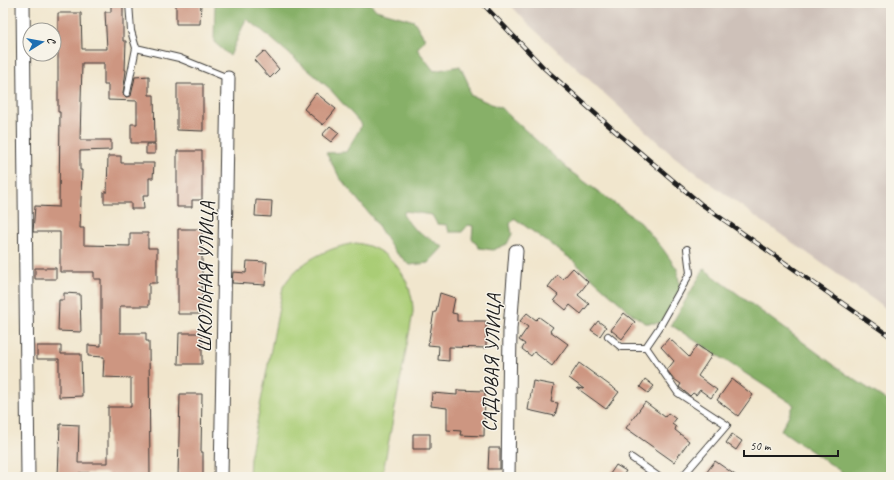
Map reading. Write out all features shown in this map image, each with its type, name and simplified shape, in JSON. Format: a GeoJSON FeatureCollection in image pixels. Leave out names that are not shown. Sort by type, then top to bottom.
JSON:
{"type":"FeatureCollection","features":[{"type":"Feature","properties":{"kind":"street"},"geometry":{"type":"LineString","coordinates":[[23,3],[28,477]]}},
{"type":"Feature","properties":{"kind":"street","name":"ШКОЛЬНАЯ УЛИЦА"},"geometry":{"type":"LineString","coordinates":[[222,477],[228,78]]}},
{"type":"Feature","properties":{"kind":"street","name":"САДОВАЯ УЛИЦА"},"geometry":{"type":"LineString","coordinates":[[508,477],[510,329],[516,250]]}},
{"type":"Feature","properties":{"kind":"lane"},"geometry":{"type":"LineString","coordinates":[[128,93],[136,48],[131,31],[129,3]]}},
{"type":"Feature","properties":{"kind":"lane"},"geometry":{"type":"LineString","coordinates":[[136,48],[179,58],[228,78]]}},
{"type":"Feature","properties":{"kind":"lane"},"geometry":{"type":"LineString","coordinates":[[646,347],[659,328],[690,273],[687,249]]}},
{"type":"Feature","properties":{"kind":"lane"},"geometry":{"type":"LineString","coordinates":[[608,336],[621,347],[646,347]]}},
{"type":"Feature","properties":{"kind":"lane"},"geometry":{"type":"LineString","coordinates":[[646,347],[662,373],[678,393],[727,425],[682,477]]}},
{"type":"Feature","properties":{"kind":"lane"},"geometry":{"type":"LineString","coordinates":[[632,458],[659,477]]}},
{"type":"Feature","properties":{"kind":"shaded area"},"geometry":{"type":"Polygon","coordinates":[[[509,3],[891,3],[891,312],[752,214],[672,155],[528,24],[509,3]]]}},
{"type":"Feature","properties":{"kind":"green space"},"geometry":{"type":"Polygon","coordinates":[[[215,3],[370,3],[376,10],[414,21],[425,39],[417,49],[434,71],[460,66],[468,83],[470,95],[501,108],[570,171],[640,222],[663,249],[677,269],[681,293],[661,323],[645,323],[632,314],[571,259],[514,218],[510,224],[512,234],[507,244],[493,250],[479,248],[472,238],[473,226],[468,225],[462,232],[449,232],[447,225],[437,224],[432,215],[405,211],[403,215],[413,228],[443,247],[428,263],[410,265],[394,251],[375,221],[340,178],[326,153],[346,152],[362,125],[328,87],[259,28],[246,19],[230,56],[214,42],[215,3]]]}},
{"type":"Feature","properties":{"kind":"green space"},"geometry":{"type":"Polygon","coordinates":[[[356,243],[379,251],[398,267],[409,289],[412,301],[413,313],[382,477],[249,477],[250,458],[283,287],[289,278],[305,263],[335,248],[356,243]]]}},
{"type":"Feature","properties":{"kind":"green space"},"geometry":{"type":"Polygon","coordinates":[[[704,269],[846,374],[891,403],[891,477],[849,477],[781,430],[794,405],[671,325],[704,269]]]}},
{"type":"Feature","properties":{"kind":"building"},"geometry":{"type":"Polygon","coordinates":[[[111,3],[123,3],[123,41],[126,41],[126,70],[123,94],[126,97],[131,96],[135,77],[149,76],[149,95],[154,95],[155,143],[131,143],[131,124],[137,124],[137,101],[108,100],[108,85],[104,85],[104,63],[82,63],[80,140],[111,140],[111,150],[80,151],[80,170],[82,170],[80,228],[84,228],[84,245],[130,246],[130,233],[148,233],[148,248],[157,248],[157,283],[149,283],[149,306],[120,306],[120,333],[146,333],[146,341],[149,341],[150,477],[108,477],[108,473],[79,473],[79,477],[58,477],[60,424],[79,425],[78,463],[108,463],[108,407],[131,407],[131,378],[103,377],[104,357],[88,356],[88,345],[101,346],[101,279],[94,279],[94,272],[60,272],[60,232],[33,232],[35,206],[59,207],[60,112],[58,112],[58,62],[62,62],[62,22],[58,22],[58,13],[81,13],[82,49],[107,49],[105,12],[111,12],[111,3]]]}},
{"type":"Feature","properties":{"kind":"building"},"geometry":{"type":"Polygon","coordinates":[[[176,3],[201,3],[200,24],[176,24],[176,3]]]}},
{"type":"Feature","properties":{"kind":"building"},"geometry":{"type":"Polygon","coordinates":[[[264,51],[279,69],[270,78],[254,60],[264,51]]]}},
{"type":"Feature","properties":{"kind":"building"},"geometry":{"type":"Polygon","coordinates":[[[177,84],[203,84],[203,131],[177,130],[177,84]]]}},
{"type":"Feature","properties":{"kind":"building"},"geometry":{"type":"Polygon","coordinates":[[[316,93],[336,109],[323,125],[304,109],[316,93]]]}},
{"type":"Feature","properties":{"kind":"building"},"geometry":{"type":"Polygon","coordinates":[[[330,126],[339,133],[331,142],[322,135],[330,126]]]}},
{"type":"Feature","properties":{"kind":"building"},"geometry":{"type":"Polygon","coordinates":[[[146,144],[155,144],[155,154],[146,154],[146,144]]]}},
{"type":"Feature","properties":{"kind":"building"},"geometry":{"type":"Polygon","coordinates":[[[177,151],[202,151],[202,200],[192,200],[192,207],[177,207],[177,151]]]}},
{"type":"Feature","properties":{"kind":"building"},"geometry":{"type":"Polygon","coordinates":[[[108,156],[121,156],[121,163],[154,163],[153,178],[149,178],[149,195],[143,195],[144,209],[131,209],[131,203],[104,203],[104,192],[107,192],[108,156]]]}},
{"type":"Feature","properties":{"kind":"building"},"geometry":{"type":"Polygon","coordinates":[[[256,200],[272,201],[271,217],[255,216],[256,200]]]}},
{"type":"Feature","properties":{"kind":"building"},"geometry":{"type":"Polygon","coordinates":[[[178,229],[202,229],[202,314],[178,314],[178,229]]]}},
{"type":"Feature","properties":{"kind":"building"},"geometry":{"type":"Polygon","coordinates":[[[247,261],[267,262],[265,285],[232,283],[233,272],[246,273],[247,261]]]}},
{"type":"Feature","properties":{"kind":"building"},"geometry":{"type":"Polygon","coordinates":[[[35,268],[56,268],[56,279],[35,279],[35,268]]]}},
{"type":"Feature","properties":{"kind":"building"},"geometry":{"type":"Polygon","coordinates":[[[573,268],[588,282],[578,295],[589,304],[581,314],[570,305],[566,310],[554,300],[558,295],[548,287],[557,275],[563,279],[573,268]]]}},
{"type":"Feature","properties":{"kind":"building"},"geometry":{"type":"Polygon","coordinates":[[[64,293],[80,294],[81,332],[58,331],[59,300],[64,300],[64,293]]]}},
{"type":"Feature","properties":{"kind":"building"},"geometry":{"type":"Polygon","coordinates":[[[440,293],[455,298],[452,313],[457,314],[457,321],[486,321],[486,348],[449,347],[449,361],[438,360],[439,346],[428,345],[434,312],[436,312],[440,293]]]}},
{"type":"Feature","properties":{"kind":"building"},"geometry":{"type":"Polygon","coordinates":[[[527,313],[536,320],[539,317],[553,327],[550,331],[568,344],[552,366],[534,352],[531,356],[522,349],[525,344],[519,340],[528,327],[520,321],[527,313]]]}},
{"type":"Feature","properties":{"kind":"building"},"geometry":{"type":"Polygon","coordinates":[[[624,313],[635,322],[622,339],[611,330],[624,313]]]}},
{"type":"Feature","properties":{"kind":"building"},"geometry":{"type":"Polygon","coordinates":[[[598,321],[606,327],[600,336],[591,330],[598,321]]]}},
{"type":"Feature","properties":{"kind":"building"},"geometry":{"type":"Polygon","coordinates":[[[179,333],[202,333],[202,364],[178,364],[179,333]]]}},
{"type":"Feature","properties":{"kind":"building"},"geometry":{"type":"Polygon","coordinates":[[[669,338],[689,357],[697,345],[712,355],[698,376],[717,390],[711,398],[700,390],[696,395],[693,393],[690,396],[679,387],[681,384],[674,379],[667,370],[674,361],[661,347],[669,338]]]}},
{"type":"Feature","properties":{"kind":"building"},"geometry":{"type":"Polygon","coordinates":[[[37,346],[61,346],[61,354],[81,354],[82,396],[59,397],[59,359],[37,359],[37,346]]]}},
{"type":"Feature","properties":{"kind":"building"},"geometry":{"type":"Polygon","coordinates":[[[579,363],[619,392],[606,409],[577,388],[584,389],[569,378],[579,363]]]}},
{"type":"Feature","properties":{"kind":"building"},"geometry":{"type":"Polygon","coordinates":[[[645,379],[654,386],[648,393],[640,387],[645,379]]]}},
{"type":"Feature","properties":{"kind":"building"},"geometry":{"type":"Polygon","coordinates":[[[732,379],[753,395],[738,416],[717,400],[732,379]]]}},
{"type":"Feature","properties":{"kind":"building"},"geometry":{"type":"Polygon","coordinates":[[[533,381],[554,385],[551,402],[558,403],[555,416],[528,410],[533,381]]]}},
{"type":"Feature","properties":{"kind":"building"},"geometry":{"type":"Polygon","coordinates":[[[457,390],[485,391],[484,436],[460,435],[461,431],[447,430],[447,408],[431,406],[432,393],[457,395],[457,390]]]}},
{"type":"Feature","properties":{"kind":"building"},"geometry":{"type":"Polygon","coordinates":[[[180,394],[202,394],[201,452],[203,452],[203,477],[178,477],[180,394]]]}},
{"type":"Feature","properties":{"kind":"building"},"geometry":{"type":"Polygon","coordinates":[[[645,402],[665,417],[668,413],[676,419],[672,424],[676,427],[675,430],[689,441],[674,462],[626,428],[645,402]]]}},
{"type":"Feature","properties":{"kind":"building"},"geometry":{"type":"Polygon","coordinates":[[[413,434],[430,434],[430,449],[413,449],[413,434]]]}},
{"type":"Feature","properties":{"kind":"building"},"geometry":{"type":"Polygon","coordinates":[[[732,434],[742,441],[736,450],[726,443],[732,434]]]}},
{"type":"Feature","properties":{"kind":"building"},"geometry":{"type":"Polygon","coordinates":[[[489,448],[500,448],[500,469],[488,469],[489,448]]]}},
{"type":"Feature","properties":{"kind":"building"},"geometry":{"type":"Polygon","coordinates":[[[715,461],[738,477],[703,477],[715,461]]]}},
{"type":"Feature","properties":{"kind":"building"},"geometry":{"type":"Polygon","coordinates":[[[616,465],[626,471],[622,477],[608,477],[616,465]]]}},
{"type":"Feature","properties":{"kind":"railway"},"geometry":{"type":"LineString","coordinates":[[482,3],[544,68],[616,132],[701,204],[891,337]]}}]}
